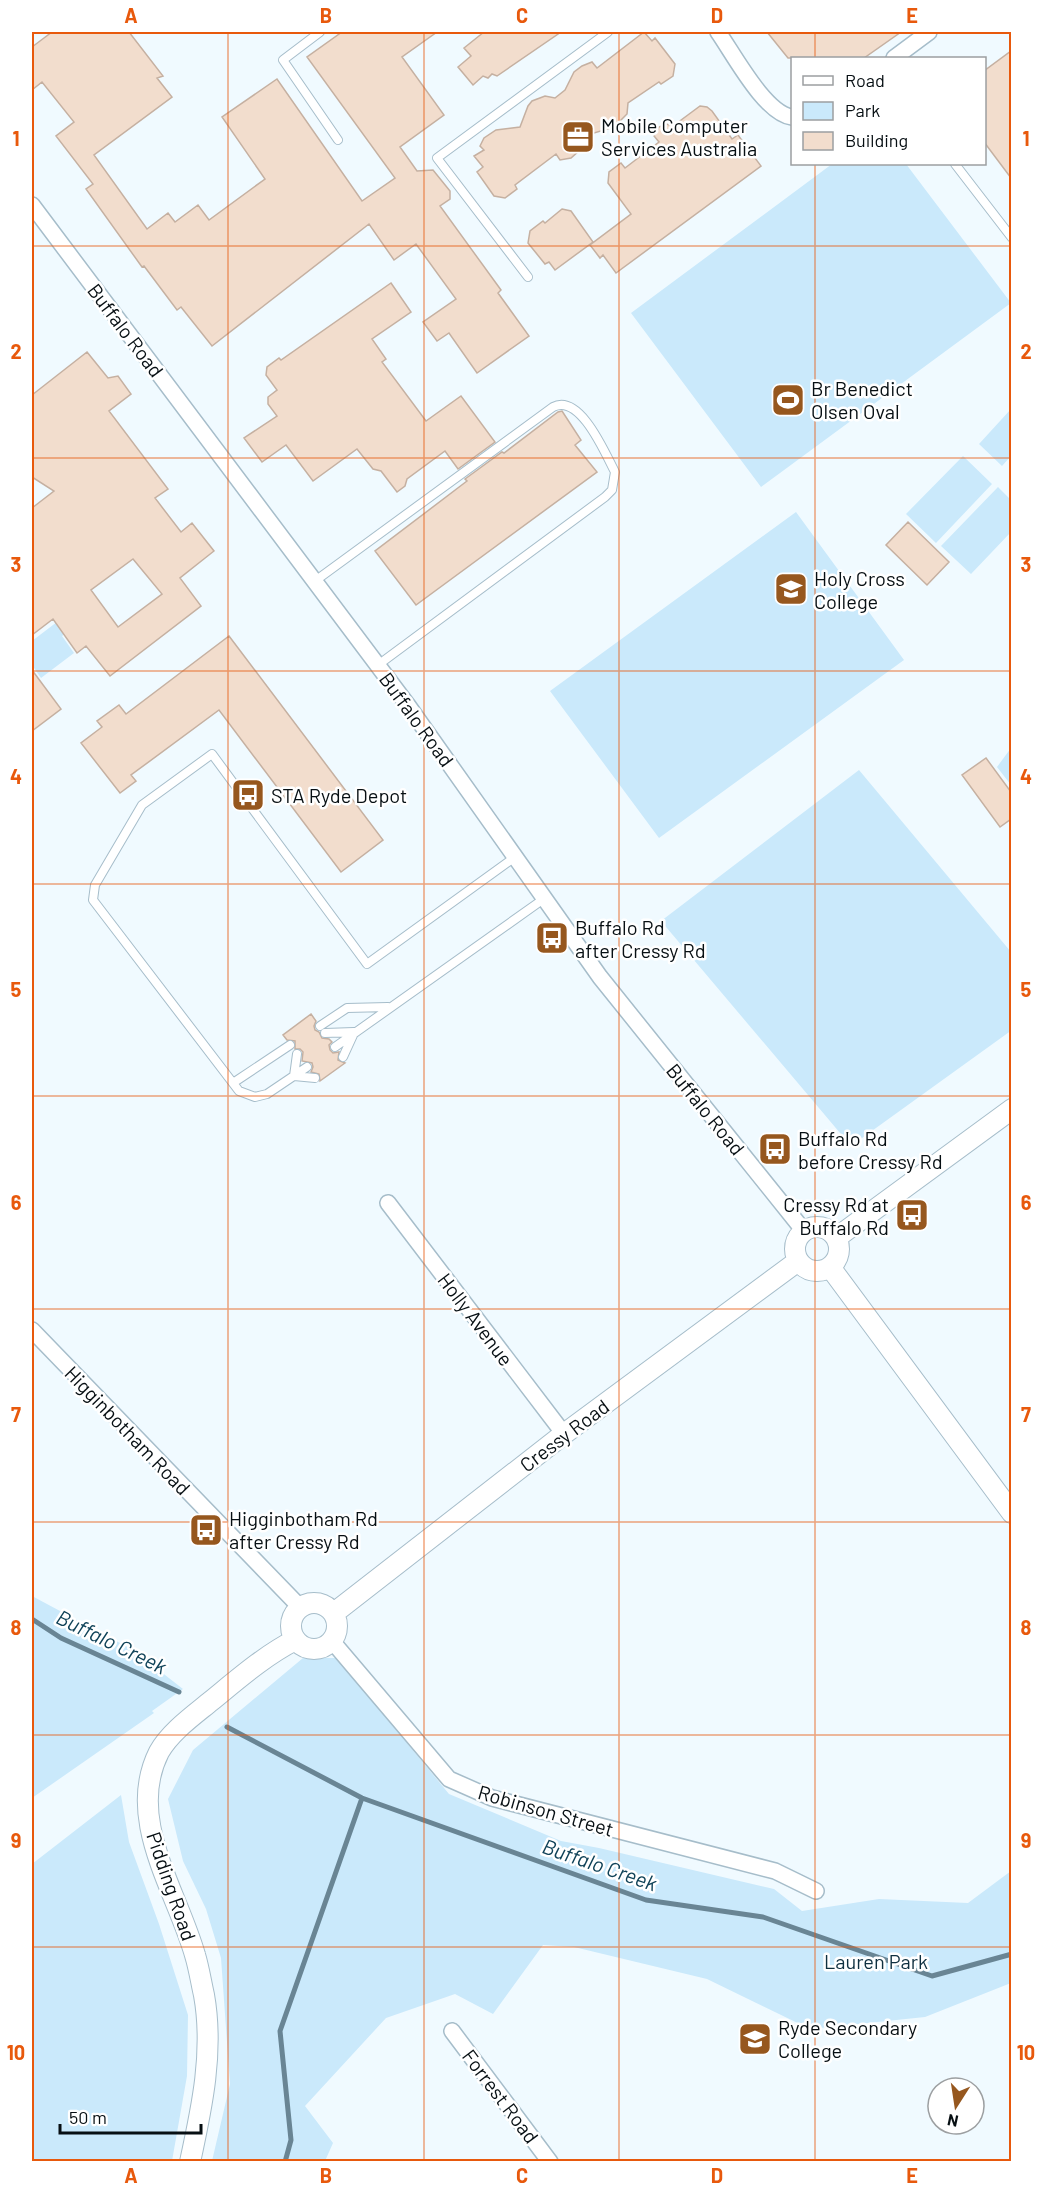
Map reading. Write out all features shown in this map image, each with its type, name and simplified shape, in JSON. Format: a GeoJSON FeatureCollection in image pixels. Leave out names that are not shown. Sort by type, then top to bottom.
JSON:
{"type":"FeatureCollection","features":[{"type":"Feature","properties":{"kind":"street"},"geometry":{"type":"LineString","coordinates":[[718,32],[762,96],[776,109],[790,117]]}},
{"type":"Feature","properties":{"kind":"street"},"geometry":{"type":"LineString","coordinates":[[895,57],[929,32]]}},
{"type":"Feature","properties":{"kind":"street","name":"Buffalo Road"},"geometry":{"type":"LineString","coordinates":[[32,205],[378,665],[600,977],[804,1231]]}},
{"type":"Feature","properties":{"kind":"street"},"geometry":{"type":"LineString","coordinates":[[836,1238],[1011,1109]]}},
{"type":"Feature","properties":{"kind":"street","name":"Holly Avenue"},"geometry":{"type":"LineString","coordinates":[[388,1203],[564,1434]]}},
{"type":"Feature","properties":{"kind":"street"},"geometry":{"type":"LineString","coordinates":[[818,1227],[832,1233],[836,1238],[839,1244],[838,1257],[830,1267],[824,1270],[809,1270],[798,1261],[794,1248],[804,1231],[818,1227]]}},
{"type":"Feature","properties":{"kind":"street","name":"Cressy Road"},"geometry":{"type":"LineString","coordinates":[[333,1613],[564,1434],[798,1261]]}},
{"type":"Feature","properties":{"kind":"street"},"geometry":{"type":"LineString","coordinates":[[830,1267],[1011,1513]]}},
{"type":"Feature","properties":{"kind":"street","name":"Higginbotham Road"},"geometry":{"type":"LineString","coordinates":[[32,1330],[300,1608]]}},
{"type":"Feature","properties":{"kind":"street"},"geometry":{"type":"LineString","coordinates":[[314,1603],[322,1604],[333,1613],[338,1624],[332,1641],[318,1649],[302,1646],[295,1640],[292,1634],[292,1619],[300,1608],[314,1603]]}},
{"type":"Feature","properties":{"kind":"street","name":"Pidding Road"},"geometry":{"type":"LineString","coordinates":[[190,2162],[205,2086],[208,2040],[204,1998],[195,1955],[156,1850],[148,1812],[147,1793],[153,1766],[167,1741],[189,1719],[273,1651],[295,1640]]}},
{"type":"Feature","properties":{"kind":"street","name":"Robinson Street"},"geometry":{"type":"LineString","coordinates":[[332,1641],[449,1779],[492,1798],[775,1871],[816,1891]]}},
{"type":"Feature","properties":{"kind":"street","name":"Forrest Road"},"geometry":{"type":"LineString","coordinates":[[452,2031],[550,2162]]}},
{"type":"Feature","properties":{"kind":"lane"},"geometry":{"type":"LineString","coordinates":[[320,32],[283,60],[338,140]]}},
{"type":"Feature","properties":{"kind":"lane"},"geometry":{"type":"LineString","coordinates":[[528,277],[437,158],[608,32]]}},
{"type":"Feature","properties":{"kind":"lane"},"geometry":{"type":"LineString","coordinates":[[956,165],[1011,238]]}},
{"type":"Feature","properties":{"kind":"lane"},"geometry":{"type":"LineString","coordinates":[[315,581],[553,407],[569,405],[583,417],[615,472],[612,490],[378,665]]}},
{"type":"Feature","properties":{"kind":"lane"},"geometry":{"type":"LineString","coordinates":[[307,1067],[267,1094],[255,1097],[239,1091],[93,900],[95,885],[142,805],[212,754],[367,964],[515,857]]}},
{"type":"Feature","properties":{"kind":"lane"},"geometry":{"type":"LineString","coordinates":[[335,1047],[545,898]]}},
{"type":"Feature","properties":{"kind":"lane"},"geometry":{"type":"LineString","coordinates":[[354,1032],[322,1029],[347,1008],[390,1007]]}},
{"type":"Feature","properties":{"kind":"lane"},"geometry":{"type":"LineString","coordinates":[[343,1057],[354,1032]]}},
{"type":"Feature","properties":{"kind":"lane"},"geometry":{"type":"LineString","coordinates":[[233,1083],[290,1045]]}},
{"type":"Feature","properties":{"kind":"lane"},"geometry":{"type":"LineString","coordinates":[[294,1076],[297,1054]]}},
{"type":"Feature","properties":{"kind":"lane"},"geometry":{"type":"LineString","coordinates":[[294,1076],[315,1078]]}},
{"type":"Feature","properties":{"kind":"green space","name":"Br Benedict Olsen Oval"},"geometry":{"type":"Polygon","coordinates":[[[831,165],[907,165],[1011,303],[761,487],[631,313],[831,165]]]}},
{"type":"Feature","properties":{"kind":"green space"},"geometry":{"type":"Polygon","coordinates":[[[1011,409],[1011,456],[1002,466],[979,444],[1011,409]]]}},
{"type":"Feature","properties":{"kind":"green space"},"geometry":{"type":"Polygon","coordinates":[[[963,456],[992,484],[936,543],[906,514],[963,456]]]}},
{"type":"Feature","properties":{"kind":"green space"},"geometry":{"type":"Polygon","coordinates":[[[998,487],[1011,500],[1011,532],[971,574],[941,546],[998,487]]]}},
{"type":"Feature","properties":{"kind":"green space"},"geometry":{"type":"Polygon","coordinates":[[[796,512],[904,660],[659,838],[550,691],[796,512]]]}},
{"type":"Feature","properties":{"kind":"green space"},"geometry":{"type":"Polygon","coordinates":[[[91,596],[100,607],[62,636],[74,653],[41,678],[32,665],[32,641],[91,596]]]}},
{"type":"Feature","properties":{"kind":"green space"},"geometry":{"type":"Polygon","coordinates":[[[1011,748],[1011,785],[997,767],[1011,748]]]}},
{"type":"Feature","properties":{"kind":"green space"},"geometry":{"type":"Polygon","coordinates":[[[859,770],[1011,952],[1012,1030],[851,1146],[661,921],[859,770]]]}},
{"type":"Feature","properties":{"kind":"green space"},"geometry":{"type":"Polygon","coordinates":[[[32,1596],[133,1650],[183,1689],[152,1711],[154,1713],[32,1798],[32,1596]]]}},
{"type":"Feature","properties":{"kind":"green space","name":"Lauren Park"},"geometry":{"type":"Polygon","coordinates":[[[303,1658],[337,1658],[449,1794],[561,1841],[774,1889],[802,1911],[879,1899],[968,1903],[1011,1871],[1011,1983],[925,2017],[810,2029],[707,1979],[574,1947],[543,1945],[493,2014],[455,1994],[386,2018],[305,2106],[333,2143],[325,2161],[212,2161],[230,2084],[221,1958],[206,1909],[183,1861],[168,1799],[193,1750],[303,1658]]]}},
{"type":"Feature","properties":{"kind":"green space"},"geometry":{"type":"Polygon","coordinates":[[[121,1795],[129,1842],[159,1924],[188,2015],[187,2076],[172,2161],[32,2161],[32,1864],[121,1795]]]}},
{"type":"Feature","properties":{"kind":"building"},"geometry":{"type":"Polygon","coordinates":[[[52,32],[129,32],[163,76],[157,78],[172,97],[94,155],[147,229],[168,213],[175,222],[198,205],[209,220],[265,179],[222,117],[277,79],[362,201],[395,178],[307,57],[342,32],[437,32],[402,57],[444,115],[400,147],[417,171],[433,170],[450,191],[450,199],[440,206],[501,290],[498,293],[529,336],[477,373],[449,333],[437,341],[423,322],[456,299],[416,244],[394,260],[369,224],[212,346],[181,307],[177,310],[144,266],[142,267],[86,189],[93,184],[56,136],[74,122],[42,82],[32,90],[32,47],[52,32]]]}},
{"type":"Feature","properties":{"kind":"building"},"geometry":{"type":"Polygon","coordinates":[[[484,32],[561,32],[497,76],[492,74],[488,78],[483,76],[473,85],[458,67],[471,56],[464,48],[484,32]]]}},
{"type":"Feature","properties":{"kind":"building"},"geometry":{"type":"Polygon","coordinates":[[[644,32],[652,41],[655,38],[675,64],[673,76],[661,84],[659,82],[628,103],[627,114],[614,127],[587,135],[580,150],[571,158],[560,160],[556,154],[515,185],[517,189],[505,198],[494,196],[477,172],[483,167],[474,156],[484,150],[480,146],[484,138],[496,130],[520,127],[532,101],[545,96],[555,98],[565,90],[574,72],[582,66],[592,62],[597,68],[644,32]]]}},
{"type":"Feature","properties":{"kind":"building"},"geometry":{"type":"Polygon","coordinates":[[[767,32],[901,32],[865,57],[788,58],[767,32]]]}},
{"type":"Feature","properties":{"kind":"building"},"geometry":{"type":"Polygon","coordinates":[[[1011,51],[1011,178],[986,145],[986,70],[1011,51]]]}},
{"type":"Feature","properties":{"kind":"building"},"geometry":{"type":"Polygon","coordinates":[[[700,106],[712,111],[732,139],[738,135],[761,166],[616,273],[603,255],[600,258],[590,245],[631,214],[608,183],[609,172],[621,163],[625,168],[659,142],[654,136],[659,127],[666,124],[673,126],[700,106]]]}},
{"type":"Feature","properties":{"kind":"building"},"geometry":{"type":"Polygon","coordinates":[[[562,209],[571,211],[593,242],[555,270],[549,262],[545,264],[528,243],[530,231],[543,221],[545,223],[562,209]]]}},
{"type":"Feature","properties":{"kind":"building"},"geometry":{"type":"Polygon","coordinates":[[[391,283],[411,312],[372,339],[386,359],[382,362],[426,421],[461,396],[495,442],[458,469],[445,451],[407,479],[405,486],[397,492],[381,471],[373,469],[357,449],[313,481],[286,445],[262,462],[244,438],[277,416],[268,404],[268,397],[277,390],[266,375],[267,367],[279,358],[281,360],[391,283]]]}},
{"type":"Feature","properties":{"kind":"building"},"geometry":{"type":"Polygon","coordinates":[[[87,352],[108,378],[118,376],[131,394],[109,411],[168,489],[155,498],[181,532],[192,523],[214,551],[180,578],[201,606],[110,676],[86,646],[77,653],[53,619],[32,635],[32,508],[54,491],[32,477],[32,395],[87,352]],[[133,559],[91,590],[118,627],[162,594],[133,559]]]}},
{"type":"Feature","properties":{"kind":"building"},"geometry":{"type":"Polygon","coordinates":[[[562,411],[581,440],[575,445],[597,472],[416,605],[375,551],[467,481],[465,479],[562,411]]]}},
{"type":"Feature","properties":{"kind":"building"},"geometry":{"type":"Polygon","coordinates":[[[908,522],[949,562],[927,585],[886,545],[908,522]]]}},
{"type":"Feature","properties":{"kind":"building"},"geometry":{"type":"Polygon","coordinates":[[[229,636],[383,840],[341,872],[219,710],[131,775],[136,781],[120,793],[81,743],[102,727],[97,721],[119,705],[126,714],[229,636]]]}},
{"type":"Feature","properties":{"kind":"building"},"geometry":{"type":"Polygon","coordinates":[[[32,670],[61,709],[32,731],[32,670]]]}},
{"type":"Feature","properties":{"kind":"building"},"geometry":{"type":"Polygon","coordinates":[[[986,758],[1011,792],[1011,819],[1000,827],[962,775],[986,758]]]}},
{"type":"Feature","properties":{"kind":"building"},"geometry":{"type":"Polygon","coordinates":[[[311,1014],[316,1021],[315,1030],[322,1038],[332,1042],[329,1045],[330,1050],[333,1053],[339,1052],[338,1060],[345,1063],[320,1081],[319,1074],[311,1072],[312,1063],[302,1061],[303,1052],[295,1049],[295,1041],[287,1040],[283,1035],[311,1014]]]}},
{"type":"Feature","properties":{"kind":"waterway","name":"Buffalo Creek"},"geometry":{"type":"LineString","coordinates":[[32,1619],[61,1638],[179,1692]]}},
{"type":"Feature","properties":{"kind":"waterway","name":"Buffalo Creek"},"geometry":{"type":"LineString","coordinates":[[227,1727],[362,1798],[646,1900],[763,1917],[932,1976],[1012,1954]]}},
{"type":"Feature","properties":{"kind":"waterway"},"geometry":{"type":"LineString","coordinates":[[285,2162],[291,2140],[280,2031],[362,1798]]}},
{"type":"Feature","properties":{"kind":"place","name":"Mobile Computer Services Australia"},"geometry":{"type":"Point","coordinates":[578,137]}},
{"type":"Feature","properties":{"kind":"place","name":"Br Benedict Olsen Oval"},"geometry":{"type":"Point","coordinates":[788,400]}},
{"type":"Feature","properties":{"kind":"place","name":"Holy Cross College"},"geometry":{"type":"Point","coordinates":[791,589]}},
{"type":"Feature","properties":{"kind":"place","name":"STA Ryde Depot"},"geometry":{"type":"Point","coordinates":[248,795]}},
{"type":"Feature","properties":{"kind":"place","name":"Buffalo Rd after Cressy Rd"},"geometry":{"type":"Point","coordinates":[552,938]}},
{"type":"Feature","properties":{"kind":"place","name":"Buffalo Rd before Cressy Rd"},"geometry":{"type":"Point","coordinates":[775,1149]}},
{"type":"Feature","properties":{"kind":"place","name":"Cressy Rd at Buffalo Rd"},"geometry":{"type":"Point","coordinates":[912,1215]}},
{"type":"Feature","properties":{"kind":"place","name":"Higginbotham Rd after Cressy Rd"},"geometry":{"type":"Point","coordinates":[206,1530]}},
{"type":"Feature","properties":{"kind":"place","name":"Ryde Secondary College"},"geometry":{"type":"Point","coordinates":[755,2039]}}]}
